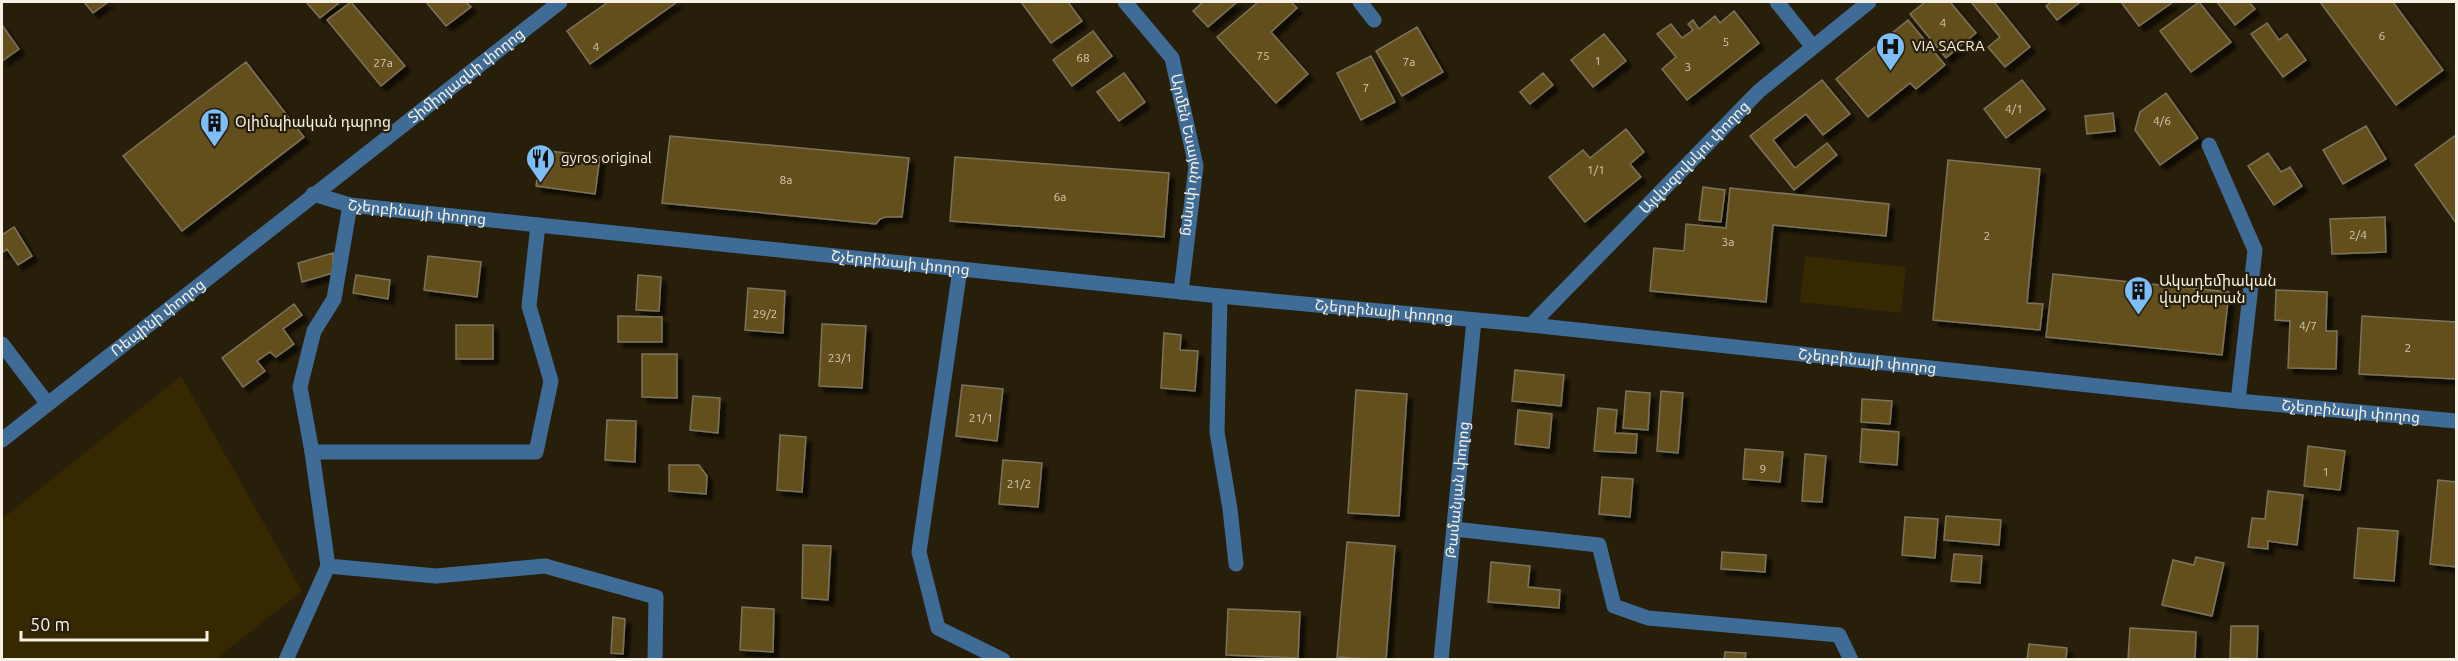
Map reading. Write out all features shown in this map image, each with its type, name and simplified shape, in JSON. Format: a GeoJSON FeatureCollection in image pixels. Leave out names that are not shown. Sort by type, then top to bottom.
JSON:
{"type":"FeatureCollection","features":[{"type":"Feature","properties":{"kind":"street","name":"Տիմիրյազևի փողոց"},"geometry":{"type":"LineString","coordinates":[[313,194],[560,2]]}},
{"type":"Feature","properties":{"kind":"street","name":"Արմեն Եսայան փողոց"},"geometry":{"type":"LineString","coordinates":[[1125,2],[1172,58],[1196,166],[1181,292]]}},
{"type":"Feature","properties":{"kind":"street"},"geometry":{"type":"LineString","coordinates":[[1360,2],[1374,20]]}},
{"type":"Feature","properties":{"kind":"street"},"geometry":{"type":"LineString","coordinates":[[1777,2],[1813,47]]}},
{"type":"Feature","properties":{"kind":"street","name":"Այվազովսկու փողոց"},"geometry":{"type":"LineString","coordinates":[[1531,325],[1759,91],[1869,2]]}},
{"type":"Feature","properties":{"kind":"street"},"geometry":{"type":"LineString","coordinates":[[2209,145],[2255,250],[2238,401]]}},
{"type":"Feature","properties":{"kind":"street","name":"Շչերբինայի փողոց"},"geometry":{"type":"LineString","coordinates":[[313,194],[351,205],[538,225],[1220,296],[1531,325],[2238,401],[2457,421]]}},
{"type":"Feature","properties":{"kind":"street","name":"Ռեպինի փողոց"},"geometry":{"type":"LineString","coordinates":[[2,440],[313,194]]}},
{"type":"Feature","properties":{"kind":"street"},"geometry":{"type":"LineString","coordinates":[[286,660],[328,566],[312,452],[300,387],[314,331],[334,299],[351,205]]}},
{"type":"Feature","properties":{"kind":"street"},"geometry":{"type":"LineString","coordinates":[[312,452],[536,452],[551,381],[529,306],[538,225]]}},
{"type":"Feature","properties":{"kind":"street"},"geometry":{"type":"LineString","coordinates":[[960,269],[918,552],[938,628],[1003,660]]}},
{"type":"Feature","properties":{"kind":"street"},"geometry":{"type":"LineString","coordinates":[[1220,296],[1217,432],[1230,509],[1236,564]]}},
{"type":"Feature","properties":{"kind":"street","name":"Թամանյան փողոց"},"geometry":{"type":"LineString","coordinates":[[1441,660],[1474,320]]}},
{"type":"Feature","properties":{"kind":"street"},"geometry":{"type":"LineString","coordinates":[[2,344],[47,403]]}},
{"type":"Feature","properties":{"kind":"street"},"geometry":{"type":"LineString","coordinates":[[1454,529],[1599,545],[1614,606],[1648,618],[1839,635],[1851,660]]}},
{"type":"Feature","properties":{"kind":"street"},"geometry":{"type":"LineString","coordinates":[[328,566],[436,576],[545,566],[656,597],[655,660]]}},
{"type":"Feature","properties":{"kind":"shaded area"},"geometry":{"type":"Polygon","coordinates":[[[1805,256],[1906,267],[1901,313],[1800,302],[1805,256]]]}},
{"type":"Feature","properties":{"kind":"shaded area"},"geometry":{"type":"Polygon","coordinates":[[[181,376],[302,591],[216,659],[2,659],[2,519],[181,376]]]}},
{"type":"Feature","properties":{"kind":"building"},"geometry":{"type":"Polygon","coordinates":[[[84,2],[108,2],[93,13],[84,2]]]}},
{"type":"Feature","properties":{"kind":"building"},"geometry":{"type":"Polygon","coordinates":[[[306,2],[340,2],[320,18],[306,2]]]}},
{"type":"Feature","properties":{"kind":"building"},"geometry":{"type":"Polygon","coordinates":[[[351,2],[405,66],[381,86],[327,20],[351,2]]]}},
{"type":"Feature","properties":{"kind":"building"},"geometry":{"type":"Polygon","coordinates":[[[426,2],[466,2],[471,7],[446,26],[426,2]]]}},
{"type":"Feature","properties":{"kind":"building"},"geometry":{"type":"Polygon","coordinates":[[[608,2],[677,2],[590,64],[567,31],[608,2]]]}},
{"type":"Feature","properties":{"kind":"building"},"geometry":{"type":"Polygon","coordinates":[[[1021,2],[1068,2],[1082,21],[1051,43],[1021,2]]]}},
{"type":"Feature","properties":{"kind":"building"},"geometry":{"type":"Polygon","coordinates":[[[1203,2],[1237,2],[1208,27],[1193,11],[1203,2]]]}},
{"type":"Feature","properties":{"kind":"building"},"geometry":{"type":"Polygon","coordinates":[[[1258,2],[1291,2],[1297,8],[1271,32],[1308,74],[1276,103],[1217,37],[1258,2]]]}},
{"type":"Feature","properties":{"kind":"building"},"geometry":{"type":"Polygon","coordinates":[[[1925,2],[1950,2],[1976,33],[1946,58],[1910,14],[1925,2]]]}},
{"type":"Feature","properties":{"kind":"building"},"geometry":{"type":"Polygon","coordinates":[[[1971,2],[1994,2],[2030,47],[2005,67],[1988,47],[2000,37],[1971,2]]]}},
{"type":"Feature","properties":{"kind":"building"},"geometry":{"type":"Polygon","coordinates":[[[2051,2],[2079,3],[2057,20],[2046,6],[2051,2]]]}},
{"type":"Feature","properties":{"kind":"building"},"geometry":{"type":"Polygon","coordinates":[[[2121,2],[2173,2],[2139,26],[2121,2]]]}},
{"type":"Feature","properties":{"kind":"building"},"geometry":{"type":"Polygon","coordinates":[[[2199,2],[2231,42],[2191,72],[2160,31],[2199,2]]]}},
{"type":"Feature","properties":{"kind":"building"},"geometry":{"type":"Polygon","coordinates":[[[2217,2],[2249,2],[2255,9],[2235,25],[2217,2]]]}},
{"type":"Feature","properties":{"kind":"building"},"geometry":{"type":"Polygon","coordinates":[[[2320,2],[2393,2],[2443,70],[2396,105],[2320,2]]]}},
{"type":"Feature","properties":{"kind":"building"},"geometry":{"type":"Polygon","coordinates":[[[1734,11],[1759,43],[1687,100],[1662,69],[1676,57],[1657,34],[1671,24],[1682,38],[1693,30],[1688,24],[1693,20],[1699,29],[1715,16],[1720,23],[1734,11]]]}},
{"type":"Feature","properties":{"kind":"building","name":"VIA SACRA"},"geometry":{"type":"Polygon","coordinates":[[[1908,20],[1945,65],[1916,89],[1910,83],[1868,117],[1836,79],[1908,20]]]}},
{"type":"Feature","properties":{"kind":"building"},"geometry":{"type":"Polygon","coordinates":[[[2267,23],[2279,40],[2287,34],[2306,60],[2283,77],[2251,34],[2267,23]]]}},
{"type":"Feature","properties":{"kind":"building"},"geometry":{"type":"Polygon","coordinates":[[[2,25],[19,49],[2,61],[2,25]]]}},
{"type":"Feature","properties":{"kind":"building"},"geometry":{"type":"Polygon","coordinates":[[[1417,27],[1443,72],[1402,96],[1376,51],[1417,27]]]}},
{"type":"Feature","properties":{"kind":"building"},"geometry":{"type":"Polygon","coordinates":[[[1093,31],[1112,56],[1072,86],[1053,60],[1093,31]]]}},
{"type":"Feature","properties":{"kind":"building"},"geometry":{"type":"Polygon","coordinates":[[[1604,34],[1626,61],[1593,87],[1571,60],[1604,34]]]}},
{"type":"Feature","properties":{"kind":"building"},"geometry":{"type":"Polygon","coordinates":[[[1371,56],[1395,102],[1361,120],[1337,73],[1371,56]]]}},
{"type":"Feature","properties":{"kind":"building","name":"Օլիմպիական դպրոց"},"geometry":{"type":"Polygon","coordinates":[[[246,62],[304,137],[182,231],[123,156],[246,62]]]}},
{"type":"Feature","properties":{"kind":"building"},"geometry":{"type":"Polygon","coordinates":[[[1124,73],[1145,102],[1119,121],[1097,92],[1124,73]]]}},
{"type":"Feature","properties":{"kind":"building"},"geometry":{"type":"Polygon","coordinates":[[[1543,73],[1553,85],[1530,104],[1520,92],[1543,73]]]}},
{"type":"Feature","properties":{"kind":"building"},"geometry":{"type":"Polygon","coordinates":[[[1822,80],[1850,114],[1823,135],[1806,114],[1773,140],[1795,168],[1827,143],[1837,155],[1794,190],[1750,136],[1822,80]]]}},
{"type":"Feature","properties":{"kind":"building"},"geometry":{"type":"Polygon","coordinates":[[[2022,80],[2045,109],[2006,138],[1984,109],[2022,80]]]}},
{"type":"Feature","properties":{"kind":"building"},"geometry":{"type":"Polygon","coordinates":[[[2166,93],[2198,138],[2160,165],[2135,130],[2140,112],[2166,93]]]}},
{"type":"Feature","properties":{"kind":"building"},"geometry":{"type":"Polygon","coordinates":[[[2113,113],[2115,131],[2087,134],[2085,116],[2113,113]]]}},
{"type":"Feature","properties":{"kind":"building"},"geometry":{"type":"Polygon","coordinates":[[[2366,126],[2386,159],[2343,184],[2323,150],[2366,126]]]}},
{"type":"Feature","properties":{"kind":"building"},"geometry":{"type":"Polygon","coordinates":[[[1626,129],[1644,152],[1630,164],[1641,177],[1585,222],[1549,177],[1583,150],[1590,158],[1626,129]]]}},
{"type":"Feature","properties":{"kind":"building"},"geometry":{"type":"Polygon","coordinates":[[[2456,135],[2456,223],[2415,165],[2456,135]]]}},
{"type":"Feature","properties":{"kind":"building"},"geometry":{"type":"Polygon","coordinates":[[[670,136],[909,158],[902,217],[885,217],[876,224],[662,203],[670,136]]]}},
{"type":"Feature","properties":{"kind":"building"},"geometry":{"type":"Polygon","coordinates":[[[541,150],[600,157],[595,194],[536,186],[541,150]]]}},
{"type":"Feature","properties":{"kind":"building"},"geometry":{"type":"Polygon","coordinates":[[[2268,153],[2281,172],[2290,167],[2302,186],[2274,205],[2248,166],[2268,153]]]}},
{"type":"Feature","properties":{"kind":"building"},"geometry":{"type":"Polygon","coordinates":[[[955,157],[1169,173],[1164,237],[950,221],[955,157]]]}},
{"type":"Feature","properties":{"kind":"building"},"geometry":{"type":"Polygon","coordinates":[[[1948,160],[2040,169],[2027,303],[2043,304],[2040,330],[1933,320],[1948,160]]]}},
{"type":"Feature","properties":{"kind":"building"},"geometry":{"type":"Polygon","coordinates":[[[1703,187],[1725,190],[1721,222],[1699,220],[1703,187]]]}},
{"type":"Feature","properties":{"kind":"building"},"geometry":{"type":"Polygon","coordinates":[[[1730,188],[1889,204],[1886,236],[1773,225],[1766,302],[1650,291],[1654,248],[1684,251],[1686,224],[1726,228],[1730,188]]]}},
{"type":"Feature","properties":{"kind":"building"},"geometry":{"type":"Polygon","coordinates":[[[2385,217],[2386,252],[2332,254],[2330,219],[2385,217]]]}},
{"type":"Feature","properties":{"kind":"building"},"geometry":{"type":"Polygon","coordinates":[[[14,227],[32,256],[18,265],[7,249],[2,253],[2,235],[14,227]]]}},
{"type":"Feature","properties":{"kind":"building"},"geometry":{"type":"Polygon","coordinates":[[[333,253],[333,273],[302,282],[298,263],[333,253]]]}},
{"type":"Feature","properties":{"kind":"building"},"geometry":{"type":"Polygon","coordinates":[[[428,256],[481,262],[477,297],[424,290],[428,256]]]}},
{"type":"Feature","properties":{"kind":"building","name":"Ակադեմիական վարժարան"},"geometry":{"type":"Polygon","coordinates":[[[2053,274],[2229,292],[2222,355],[2046,337],[2053,274]]]}},
{"type":"Feature","properties":{"kind":"building"},"geometry":{"type":"Polygon","coordinates":[[[356,275],[390,280],[388,299],[353,293],[356,275]]]}},
{"type":"Feature","properties":{"kind":"building"},"geometry":{"type":"Polygon","coordinates":[[[638,275],[661,277],[659,311],[636,310],[638,275]]]}},
{"type":"Feature","properties":{"kind":"building"},"geometry":{"type":"Polygon","coordinates":[[[748,288],[785,291],[783,333],[745,330],[748,288]]]}},
{"type":"Feature","properties":{"kind":"building"},"geometry":{"type":"Polygon","coordinates":[[[2276,290],[2327,292],[2326,331],[2337,331],[2336,369],[2288,368],[2290,321],[2275,320],[2276,290]]]}},
{"type":"Feature","properties":{"kind":"building"},"geometry":{"type":"Polygon","coordinates":[[[294,304],[302,315],[283,329],[294,344],[276,357],[270,352],[257,361],[265,371],[243,387],[222,358],[294,304]]]}},
{"type":"Feature","properties":{"kind":"building"},"geometry":{"type":"Polygon","coordinates":[[[618,316],[662,317],[662,342],[618,342],[618,316]]]}},
{"type":"Feature","properties":{"kind":"building"},"geometry":{"type":"Polygon","coordinates":[[[2362,316],[2456,322],[2456,379],[2359,374],[2362,316]]]}},
{"type":"Feature","properties":{"kind":"building"},"geometry":{"type":"Polygon","coordinates":[[[822,324],[866,326],[862,388],[819,386],[822,324]]]}},
{"type":"Feature","properties":{"kind":"building"},"geometry":{"type":"Polygon","coordinates":[[[456,325],[493,325],[493,359],[456,359],[456,325]]]}},
{"type":"Feature","properties":{"kind":"building"},"geometry":{"type":"Polygon","coordinates":[[[1164,333],[1181,335],[1180,350],[1198,351],[1195,391],[1161,388],[1164,333]]]}},
{"type":"Feature","properties":{"kind":"building"},"geometry":{"type":"Polygon","coordinates":[[[642,354],[677,354],[677,398],[642,397],[642,354]]]}},
{"type":"Feature","properties":{"kind":"building"},"geometry":{"type":"Polygon","coordinates":[[[1515,370],[1564,375],[1561,406],[1512,401],[1515,370]]]}},
{"type":"Feature","properties":{"kind":"building"},"geometry":{"type":"Polygon","coordinates":[[[962,385],[1003,389],[997,441],[956,436],[962,385]]]}},
{"type":"Feature","properties":{"kind":"building"},"geometry":{"type":"Polygon","coordinates":[[[1356,390],[1407,394],[1399,516],[1348,513],[1356,390]]]}},
{"type":"Feature","properties":{"kind":"building"},"geometry":{"type":"Polygon","coordinates":[[[1626,391],[1650,393],[1648,430],[1623,428],[1626,391]]]}},
{"type":"Feature","properties":{"kind":"building"},"geometry":{"type":"Polygon","coordinates":[[[1661,391],[1683,393],[1678,453],[1657,451],[1661,391]]]}},
{"type":"Feature","properties":{"kind":"building"},"geometry":{"type":"Polygon","coordinates":[[[693,396],[720,398],[718,433],[690,430],[693,396]]]}},
{"type":"Feature","properties":{"kind":"building"},"geometry":{"type":"Polygon","coordinates":[[[1862,399],[1892,401],[1890,424],[1861,422],[1862,399]]]}},
{"type":"Feature","properties":{"kind":"building"},"geometry":{"type":"Polygon","coordinates":[[[1598,408],[1617,410],[1615,433],[1637,434],[1636,453],[1594,451],[1598,408]]]}},
{"type":"Feature","properties":{"kind":"building"},"geometry":{"type":"Polygon","coordinates":[[[1518,410],[1552,414],[1549,448],[1515,444],[1518,410]]]}},
{"type":"Feature","properties":{"kind":"building"},"geometry":{"type":"Polygon","coordinates":[[[607,420],[636,421],[635,462],[605,460],[607,420]]]}},
{"type":"Feature","properties":{"kind":"building"},"geometry":{"type":"Polygon","coordinates":[[[1862,429],[1899,432],[1897,465],[1860,462],[1862,429]]]}},
{"type":"Feature","properties":{"kind":"building"},"geometry":{"type":"Polygon","coordinates":[[[780,435],[806,437],[802,492],[777,490],[780,435]]]}},
{"type":"Feature","properties":{"kind":"building"},"geometry":{"type":"Polygon","coordinates":[[[2308,446],[2345,451],[2340,490],[2304,486],[2308,446]]]}},
{"type":"Feature","properties":{"kind":"building"},"geometry":{"type":"Polygon","coordinates":[[[1745,449],[1783,452],[1780,482],[1743,479],[1745,449]]]}},
{"type":"Feature","properties":{"kind":"building"},"geometry":{"type":"Polygon","coordinates":[[[1805,454],[1826,456],[1822,502],[1802,501],[1805,454]]]}},
{"type":"Feature","properties":{"kind":"building"},"geometry":{"type":"Polygon","coordinates":[[[1003,460],[1042,463],[1038,507],[999,504],[1003,460]]]}},
{"type":"Feature","properties":{"kind":"building"},"geometry":{"type":"Polygon","coordinates":[[[669,465],[699,465],[707,476],[706,494],[669,491],[669,465]]]}},
{"type":"Feature","properties":{"kind":"building"},"geometry":{"type":"Polygon","coordinates":[[[1602,477],[1633,479],[1630,517],[1599,514],[1602,477]]]}},
{"type":"Feature","properties":{"kind":"building"},"geometry":{"type":"Polygon","coordinates":[[[2438,480],[2456,482],[2456,567],[2430,564],[2438,480]]]}},
{"type":"Feature","properties":{"kind":"building"},"geometry":{"type":"Polygon","coordinates":[[[2268,491],[2303,495],[2297,545],[2268,541],[2268,549],[2248,547],[2252,518],[2265,519],[2268,491]]]}},
{"type":"Feature","properties":{"kind":"building"},"geometry":{"type":"Polygon","coordinates":[[[1946,516],[2001,520],[1999,545],[1944,540],[1946,516]]]}},
{"type":"Feature","properties":{"kind":"building"},"geometry":{"type":"Polygon","coordinates":[[[1905,517],[1938,519],[1935,558],[1902,555],[1905,517]]]}},
{"type":"Feature","properties":{"kind":"building"},"geometry":{"type":"Polygon","coordinates":[[[2358,528],[2398,531],[2394,581],[2354,578],[2358,528]]]}},
{"type":"Feature","properties":{"kind":"building"},"geometry":{"type":"Polygon","coordinates":[[[1347,542],[1395,546],[1386,660],[1337,657],[1347,542]]]}},
{"type":"Feature","properties":{"kind":"building"},"geometry":{"type":"Polygon","coordinates":[[[803,545],[831,546],[828,600],[802,598],[803,545]]]}},
{"type":"Feature","properties":{"kind":"building"},"geometry":{"type":"Polygon","coordinates":[[[1722,552],[1766,555],[1765,572],[1721,569],[1722,552]]]}},
{"type":"Feature","properties":{"kind":"building"},"geometry":{"type":"Polygon","coordinates":[[[1954,554],[1982,556],[1980,583],[1951,581],[1954,554]]]}},
{"type":"Feature","properties":{"kind":"building"},"geometry":{"type":"Polygon","coordinates":[[[2196,557],[2224,563],[2212,616],[2162,605],[2173,560],[2194,565],[2196,557]]]}},
{"type":"Feature","properties":{"kind":"building"},"geometry":{"type":"Polygon","coordinates":[[[1491,562],[1530,566],[1528,587],[1560,590],[1559,608],[1488,602],[1491,562]]]}},
{"type":"Feature","properties":{"kind":"building"},"geometry":{"type":"Polygon","coordinates":[[[742,607],[774,609],[773,652],[740,650],[742,607]]]}},
{"type":"Feature","properties":{"kind":"building"},"geometry":{"type":"Polygon","coordinates":[[[1228,609],[1300,612],[1298,658],[1226,655],[1228,609]]]}},
{"type":"Feature","properties":{"kind":"building"},"geometry":{"type":"Polygon","coordinates":[[[613,617],[625,619],[623,654],[611,653],[613,617]]]}},
{"type":"Feature","properties":{"kind":"building"},"geometry":{"type":"Polygon","coordinates":[[[2231,626],[2258,626],[2257,659],[2230,658],[2231,626]]]}},
{"type":"Feature","properties":{"kind":"building"},"geometry":{"type":"Polygon","coordinates":[[[2130,628],[2196,632],[2195,660],[2128,660],[2130,628]]]}},
{"type":"Feature","properties":{"kind":"building"},"geometry":{"type":"Polygon","coordinates":[[[2029,644],[2067,648],[2066,660],[2027,660],[2029,644]]]}},
{"type":"Feature","properties":{"kind":"building"},"geometry":{"type":"Polygon","coordinates":[[[1725,652],[1746,653],[1745,660],[1724,660],[1725,652]]]}},
{"type":"Feature","properties":{"kind":"place","name":"VIA SACRA"},"geometry":{"type":"Point","coordinates":[1891,72]}},
{"type":"Feature","properties":{"kind":"place","name":"Օլիմպիական դպրոց"},"geometry":{"type":"Point","coordinates":[214,148]}},
{"type":"Feature","properties":{"kind":"place","name":"gyros original"},"geometry":{"type":"Point","coordinates":[540,184]}},
{"type":"Feature","properties":{"kind":"place","name":"Ակադեմիական վարժարան"},"geometry":{"type":"Point","coordinates":[2138,316]}}]}
